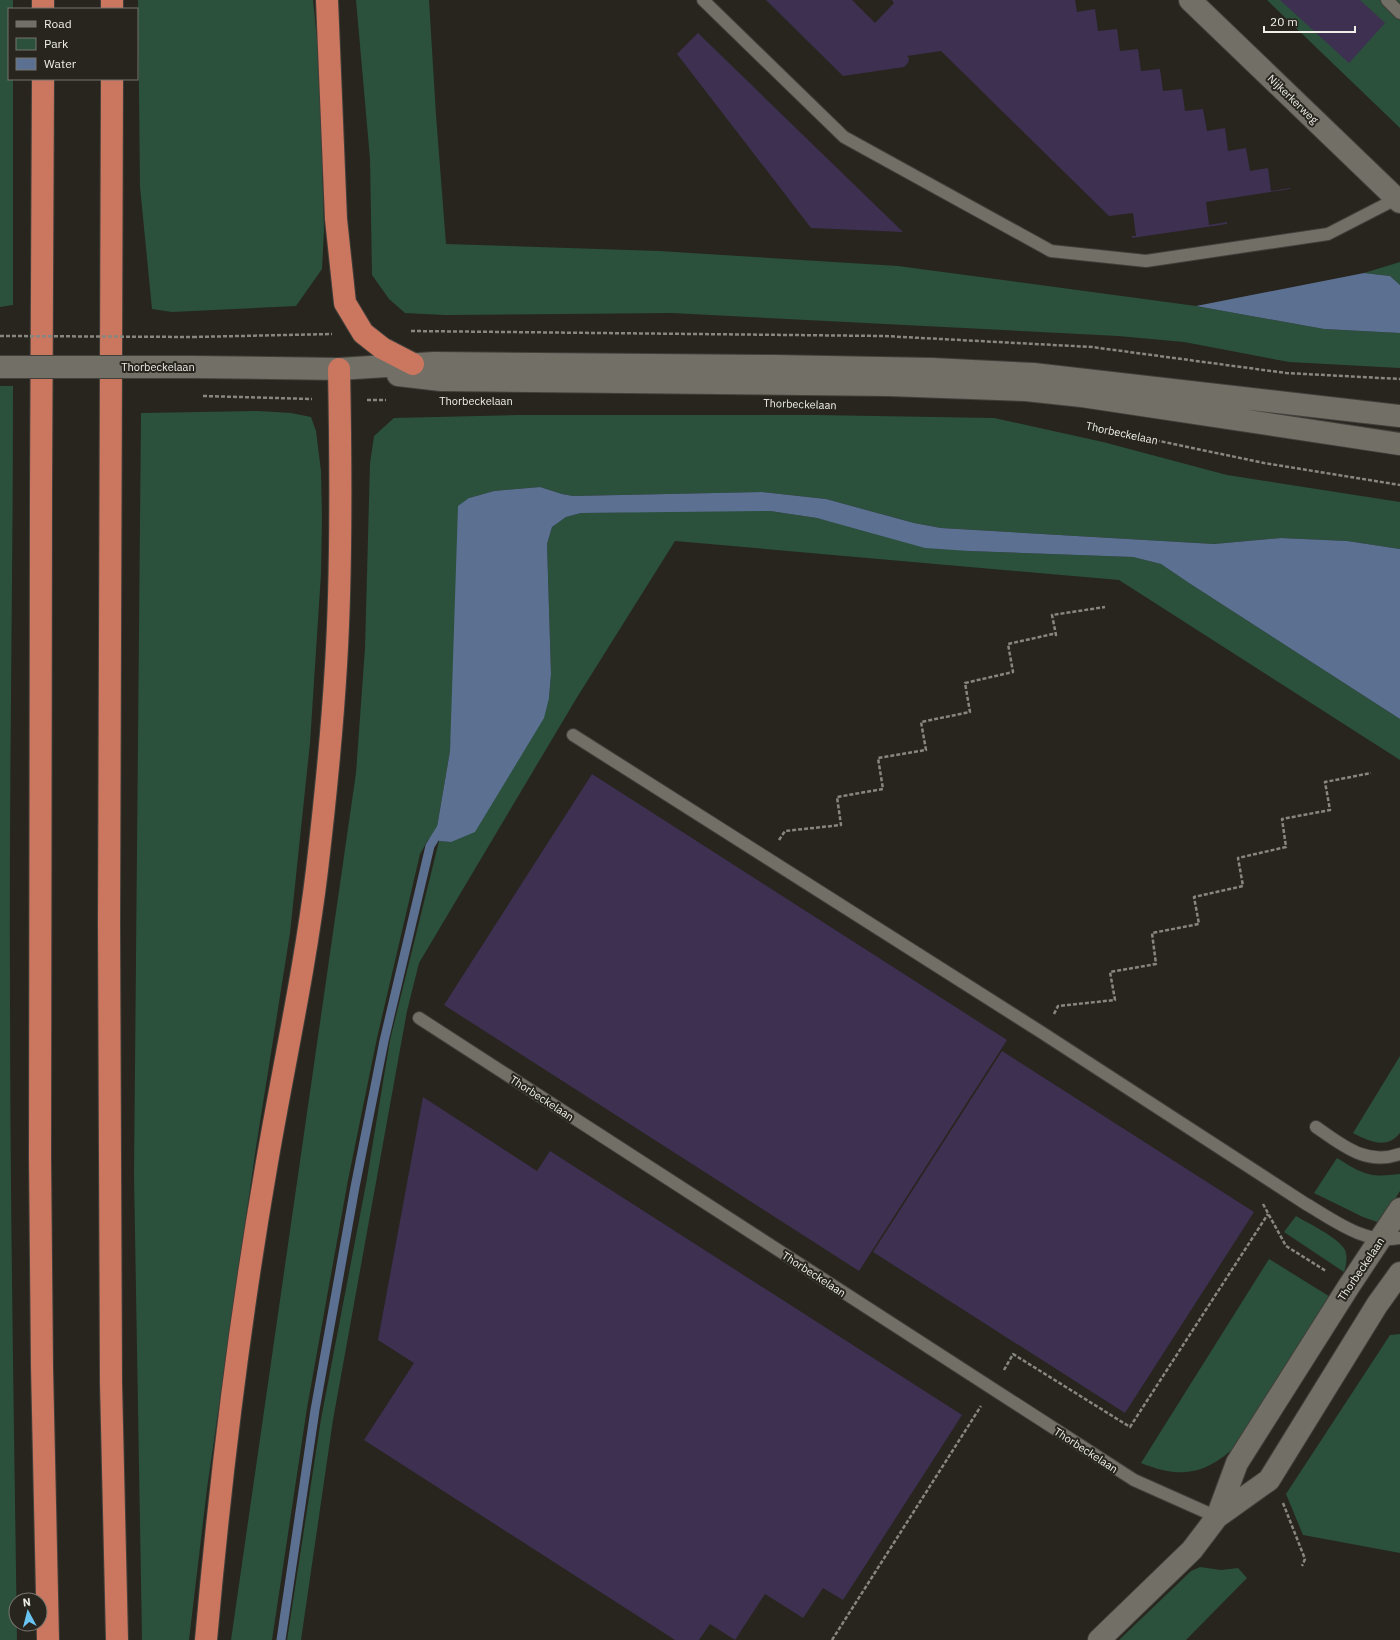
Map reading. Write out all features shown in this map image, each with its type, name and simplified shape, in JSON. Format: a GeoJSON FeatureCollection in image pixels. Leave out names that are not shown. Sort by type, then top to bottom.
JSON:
{"type":"FeatureCollection","features":[{"type":"Feature","properties":{"kind":"highway"},"geometry":{"type":"LineString","coordinates":[[327,0],[336,219],[345,303],[363,333],[382,348],[413,364]]}},
{"type":"Feature","properties":{"kind":"highway"},"geometry":{"type":"LineString","coordinates":[[43,80],[40,1165],[42,1374],[48,1640]]}},
{"type":"Feature","properties":{"kind":"highway"},"geometry":{"type":"LineString","coordinates":[[112,80],[110,979],[111,1375],[117,1640]]}},
{"type":"Feature","properties":{"kind":"highway"},"geometry":{"type":"LineString","coordinates":[[206,1640],[231,1400],[266,1165],[294,1022],[316,873],[326,790],[336,665],[339,599],[339,369]]}},
{"type":"Feature","properties":{"kind":"main road","name":"Nijkerkerweg"},"geometry":{"type":"LineString","coordinates":[[1190,0],[1399,200]]}},
{"type":"Feature","properties":{"kind":"main road","name":"Thorbeckelaan"},"geometry":{"type":"LineString","coordinates":[[0,367],[339,369],[434,363],[932,369],[1033,374],[1400,416]]}},
{"type":"Feature","properties":{"kind":"main road","name":"Thorbeckelaan"},"geometry":{"type":"LineString","coordinates":[[339,369],[441,380],[889,385],[1026,390],[1082,396],[1400,444]]}},
{"type":"Feature","properties":{"kind":"main road","name":"Thorbeckelaan"},"geometry":{"type":"LineString","coordinates":[[1099,1640],[1192,1550],[1217,1517],[1237,1463],[1349,1286],[1390,1239],[1400,1209]]}},
{"type":"Feature","properties":{"kind":"main road","name":"Thorbeckelaan"},"geometry":{"type":"LineString","coordinates":[[1217,1517],[1269,1480],[1377,1305],[1400,1273]]}},
{"type":"Feature","properties":{"kind":"lane","name":"Nijkerkerweg"},"geometry":{"type":"LineString","coordinates":[[703,0],[844,137],[1051,251],[1146,261],[1328,234],[1399,200]]}},
{"type":"Feature","properties":{"kind":"lane"},"geometry":{"type":"LineString","coordinates":[[1387,0],[1400,13]]}},
{"type":"Feature","properties":{"kind":"lane"},"geometry":{"type":"LineString","coordinates":[[573,735],[1041,1032],[1306,1204],[1360,1234],[1390,1239]]}},
{"type":"Feature","properties":{"kind":"lane","name":"Thorbeckelaan"},"geometry":{"type":"LineString","coordinates":[[419,1018],[1134,1480],[1217,1517]]}},
{"type":"Feature","properties":{"kind":"lane"},"geometry":{"type":"LineString","coordinates":[[1316,1127],[1356,1154],[1378,1158],[1400,1154]]}},
{"type":"Feature","properties":{"kind":"path"},"geometry":{"type":"LineString","coordinates":[[0,336],[193,337]]}},
{"type":"Feature","properties":{"kind":"path"},"geometry":{"type":"LineString","coordinates":[[201,396],[387,400]]}},
{"type":"Feature","properties":{"kind":"path","name":"Thorbeckelaan"},"geometry":{"type":"LineString","coordinates":[[1091,426],[1264,463],[1400,485]]}},
{"type":"Feature","properties":{"kind":"path"},"geometry":{"type":"LineString","coordinates":[[768,858],[785,831],[841,825],[837,797],[883,789],[878,758],[926,750],[921,722],[970,712],[965,683],[1013,672],[1008,644],[1053,634],[1056,635],[1052,615],[1105,606]]}},
{"type":"Feature","properties":{"kind":"path"},"geometry":{"type":"LineString","coordinates":[[1041,1032],[1058,1006],[1115,1000],[1110,972],[1156,964],[1152,933],[1199,924],[1194,896],[1243,886],[1238,858],[1286,847],[1282,819],[1330,810],[1325,782],[1371,773]]}},
{"type":"Feature","properties":{"kind":"green space"},"geometry":{"type":"Polygon","coordinates":[[[0,0],[13,0],[13,8],[8,8],[8,80],[13,80],[13,305],[0,307],[0,0]]]}},
{"type":"Feature","properties":{"kind":"green space"},"geometry":{"type":"Polygon","coordinates":[[[138,0],[313,0],[319,58],[324,231],[322,269],[296,306],[172,312],[152,309],[140,187],[138,0]]]}},
{"type":"Feature","properties":{"kind":"green space"},"geometry":{"type":"Polygon","coordinates":[[[356,0],[429,0],[446,244],[659,251],[898,266],[1196,306],[1324,329],[1400,333],[1400,368],[1289,362],[1184,342],[1118,336],[672,313],[445,315],[405,313],[389,299],[372,275],[370,159],[356,0]]]}},
{"type":"Feature","properties":{"kind":"green space"},"geometry":{"type":"Polygon","coordinates":[[[1267,0],[1400,0],[1400,128],[1267,0]]]}},
{"type":"Feature","properties":{"kind":"green space"},"geometry":{"type":"Polygon","coordinates":[[[1400,262],[1400,285],[1390,276],[1364,273],[1400,262]]]}},
{"type":"Feature","properties":{"kind":"green space"},"geometry":{"type":"Polygon","coordinates":[[[0,386],[13,386],[10,1062],[16,1592],[8,1592],[8,1632],[17,1632],[17,1640],[0,1640],[0,386]]]}},
{"type":"Feature","properties":{"kind":"green space"},"geometry":{"type":"Polygon","coordinates":[[[258,411],[291,413],[311,417],[316,431],[321,471],[321,574],[310,743],[290,933],[255,1154],[207,1489],[189,1640],[142,1640],[134,1175],[141,413],[258,411]]]}},
{"type":"Feature","properties":{"kind":"green space"},"geometry":{"type":"Polygon","coordinates":[[[517,415],[817,415],[994,418],[1103,442],[1227,475],[1400,502],[1400,549],[1346,541],[1281,538],[1214,544],[941,528],[914,523],[826,499],[762,492],[573,496],[540,487],[494,491],[469,498],[450,751],[436,833],[428,840],[420,854],[377,1038],[348,1180],[307,1408],[272,1640],[231,1640],[356,773],[365,648],[370,463],[374,436],[394,418],[517,415]]]}},
{"type":"Feature","properties":{"kind":"green space"},"geometry":{"type":"Polygon","coordinates":[[[770,511],[817,518],[969,551],[1133,557],[1161,564],[1400,719],[1400,760],[1119,580],[675,541],[576,699],[419,963],[407,1011],[333,1420],[301,1640],[287,1640],[321,1419],[366,1184],[390,1040],[439,841],[451,842],[549,698],[551,674],[547,544],[552,527],[566,517],[581,513],[770,511]]]}},
{"type":"Feature","properties":{"kind":"green space"},"geometry":{"type":"Polygon","coordinates":[[[1400,1056],[1400,1133],[1395,1138],[1383,1143],[1365,1139],[1353,1133],[1400,1056]]]}},
{"type":"Feature","properties":{"kind":"green space"},"geometry":{"type":"Polygon","coordinates":[[[1337,1158],[1353,1168],[1367,1174],[1400,1174],[1400,1191],[1380,1223],[1363,1217],[1314,1193],[1337,1158]]]}},
{"type":"Feature","properties":{"kind":"green space"},"geometry":{"type":"Polygon","coordinates":[[[1296,1216],[1323,1231],[1341,1245],[1345,1250],[1346,1256],[1344,1272],[1284,1232],[1296,1216]]]}},
{"type":"Feature","properties":{"kind":"green space"},"geometry":{"type":"Polygon","coordinates":[[[1269,1259],[1332,1298],[1239,1443],[1216,1462],[1194,1471],[1170,1471],[1141,1463],[1269,1259]]]}},
{"type":"Feature","properties":{"kind":"green space"},"geometry":{"type":"Polygon","coordinates":[[[1400,1334],[1400,1553],[1303,1535],[1286,1494],[1390,1335],[1400,1334]]]}},
{"type":"Feature","properties":{"kind":"green space"},"geometry":{"type":"Polygon","coordinates":[[[1200,1567],[1221,1570],[1238,1568],[1247,1578],[1186,1640],[1119,1640],[1191,1571],[1200,1567]]]}},
{"type":"Feature","properties":{"kind":"water"},"geometry":{"type":"Polygon","coordinates":[[[1364,273],[1390,276],[1400,285],[1400,333],[1324,329],[1196,306],[1364,273]]]}},
{"type":"Feature","properties":{"kind":"water"},"geometry":{"type":"Polygon","coordinates":[[[540,487],[573,496],[762,492],[826,499],[914,523],[941,528],[1214,544],[1281,538],[1347,541],[1400,549],[1400,719],[1161,564],[1133,557],[925,548],[817,518],[770,511],[581,513],[566,517],[552,527],[547,544],[551,674],[549,698],[544,718],[475,832],[451,842],[439,841],[436,833],[450,751],[458,506],[469,498],[494,491],[540,487]]]}},
{"type":"Feature","properties":{"kind":"building"},"geometry":{"type":"Polygon","coordinates":[[[766,0],[852,0],[875,23],[894,3],[892,0],[1075,0],[1077,12],[1095,9],[1098,31],[1117,29],[1120,51],[1138,49],[1141,71],[1160,69],[1163,91],[1182,89],[1185,111],[1203,109],[1207,131],[1225,128],[1228,151],[1246,148],[1250,171],[1268,168],[1271,191],[1290,189],[1206,202],[1209,225],[1227,222],[1227,224],[1132,238],[1132,236],[1136,236],[1133,213],[1109,216],[941,51],[907,56],[909,58],[908,63],[904,67],[843,76],[766,0]]]}},
{"type":"Feature","properties":{"kind":"building"},"geometry":{"type":"Polygon","coordinates":[[[1280,0],[1360,0],[1385,23],[1349,63],[1280,0]]]}},
{"type":"Feature","properties":{"kind":"building"},"geometry":{"type":"Polygon","coordinates":[[[698,33],[903,232],[811,228],[677,54],[698,33]]]}},
{"type":"Feature","properties":{"kind":"building"},"geometry":{"type":"Polygon","coordinates":[[[592,774],[1007,1040],[859,1271],[444,1005],[592,774]]]}},
{"type":"Feature","properties":{"kind":"building"},"geometry":{"type":"Polygon","coordinates":[[[1002,1051],[1254,1212],[1125,1413],[873,1252],[1002,1051]]]}},
{"type":"Feature","properties":{"kind":"building"},"geometry":{"type":"Polygon","coordinates":[[[423,1097],[537,1171],[550,1151],[962,1415],[843,1600],[823,1588],[803,1618],[765,1594],[735,1640],[710,1624],[699,1640],[675,1640],[364,1440],[414,1363],[378,1340],[423,1097]]]}},
{"type":"Feature","properties":{"kind":"waterway"},"geometry":{"type":"LineString","coordinates":[[281,1640],[315,1410],[355,1187],[384,1041],[430,846],[443,825]]}}]}
